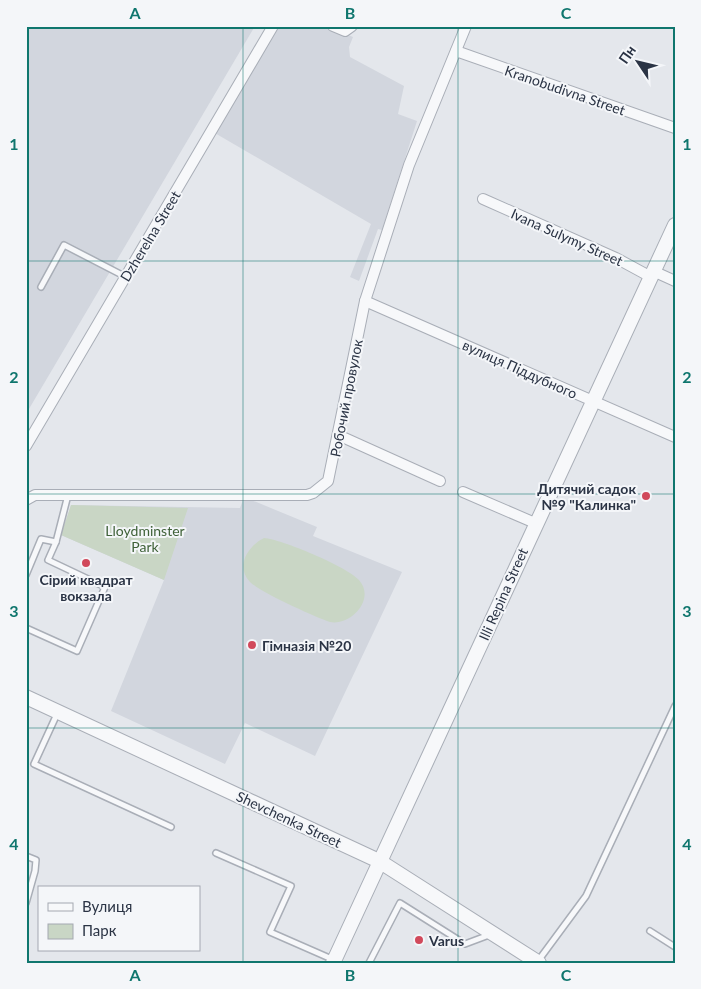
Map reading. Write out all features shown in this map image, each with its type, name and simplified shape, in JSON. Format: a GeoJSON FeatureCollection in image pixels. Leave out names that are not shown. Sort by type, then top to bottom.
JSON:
{"type":"FeatureCollection","features":[{"type":"Feature","properties":{"kind":"street","name":"Dzherelna Street"},"geometry":{"type":"LineString","coordinates":[[26,446],[273,26]]}},
{"type":"Feature","properties":{"kind":"street"},"geometry":{"type":"LineString","coordinates":[[333,26],[345,31],[352,26]]}},
{"type":"Feature","properties":{"kind":"street","name":"Робочий провулок"},"geometry":{"type":"LineString","coordinates":[[26,500],[35,495],[307,495],[314,493],[328,480],[365,301],[409,165],[466,26]]}},
{"type":"Feature","properties":{"kind":"street","name":"Kranobudivna Street"},"geometry":{"type":"LineString","coordinates":[[456,51],[675,128]]}},
{"type":"Feature","properties":{"kind":"street","name":"Ivana Sulymy Street"},"geometry":{"type":"LineString","coordinates":[[483,199],[652,274],[675,281]]}},
{"type":"Feature","properties":{"kind":"street","name":"Illi Repina Street"},"geometry":{"type":"LineString","coordinates":[[333,961],[675,225]]}},
{"type":"Feature","properties":{"kind":"street","name":"вулиця Піддубного"},"geometry":{"type":"LineString","coordinates":[[365,301],[675,437]]}},
{"type":"Feature","properties":{"kind":"street"},"geometry":{"type":"LineString","coordinates":[[338,435],[440,481]]}},
{"type":"Feature","properties":{"kind":"street"},"geometry":{"type":"LineString","coordinates":[[463,492],[535,523]]}},
{"type":"Feature","properties":{"kind":"street","name":"Shevchenka Street"},"geometry":{"type":"LineString","coordinates":[[26,697],[379,861],[539,962]]}},
{"type":"Feature","properties":{"kind":"lane"},"geometry":{"type":"LineString","coordinates":[[41,287],[64,245],[126,276]]}},
{"type":"Feature","properties":{"kind":"lane"},"geometry":{"type":"LineString","coordinates":[[26,628],[77,651],[106,587],[48,560],[56,542],[68,495]]}},
{"type":"Feature","properties":{"kind":"lane"},"geometry":{"type":"LineString","coordinates":[[26,575],[41,539],[56,542]]}},
{"type":"Feature","properties":{"kind":"lane"},"geometry":{"type":"LineString","coordinates":[[539,962],[586,896],[675,706]]}},
{"type":"Feature","properties":{"kind":"lane"},"geometry":{"type":"LineString","coordinates":[[58,712],[34,764],[171,827]]}},
{"type":"Feature","properties":{"kind":"lane"},"geometry":{"type":"LineString","coordinates":[[216,853],[291,886],[270,932],[333,961]]}},
{"type":"Feature","properties":{"kind":"lane"},"geometry":{"type":"LineString","coordinates":[[26,856],[36,860],[35,871],[26,903]]}},
{"type":"Feature","properties":{"kind":"lane"},"geometry":{"type":"LineString","coordinates":[[369,963],[400,903],[465,944],[493,934]]}},
{"type":"Feature","properties":{"kind":"lane"},"geometry":{"type":"LineString","coordinates":[[650,931],[675,947]]}},
{"type":"Feature","properties":{"kind":"shaded area"},"geometry":{"type":"Polygon","coordinates":[[[26,26],[255,26],[26,414],[26,26]]]}},
{"type":"Feature","properties":{"kind":"shaded area"},"geometry":{"type":"Polygon","coordinates":[[[276,26],[328,26],[353,37],[349,47],[350,57],[404,86],[398,114],[417,121],[382,230],[378,229],[359,281],[350,277],[371,224],[213,132],[276,26]]]}},
{"type":"Feature","properties":{"kind":"shaded area","name":"Гімназія №20"},"geometry":{"type":"Polygon","coordinates":[[[244,497],[317,527],[313,536],[402,572],[315,756],[245,723],[225,764],[111,711],[164,580],[61,535],[71,505],[240,508],[244,497]]]}},
{"type":"Feature","properties":{"kind":"green space","name":"Lloydminster Park"},"geometry":{"type":"Polygon","coordinates":[[[71,505],[188,508],[164,580],[61,535],[71,505]]]}},
{"type":"Feature","properties":{"kind":"green space"},"geometry":{"type":"Polygon","coordinates":[[[264,538],[314,554],[342,568],[359,580],[365,595],[359,610],[346,620],[330,622],[288,604],[250,582],[244,570],[245,557],[253,546],[264,538]]]}},
{"type":"Feature","properties":{"kind":"place","name":"Дитячий садок №9 \"Калинка\""},"geometry":{"type":"Point","coordinates":[646,496]}},
{"type":"Feature","properties":{"kind":"place","name":"Сірий квадрат вокзала"},"geometry":{"type":"Point","coordinates":[86,563]}},
{"type":"Feature","properties":{"kind":"place","name":"Гімназія №20"},"geometry":{"type":"Point","coordinates":[252,645]}},
{"type":"Feature","properties":{"kind":"place","name":"Varus"},"geometry":{"type":"Point","coordinates":[419,940]}}]}
